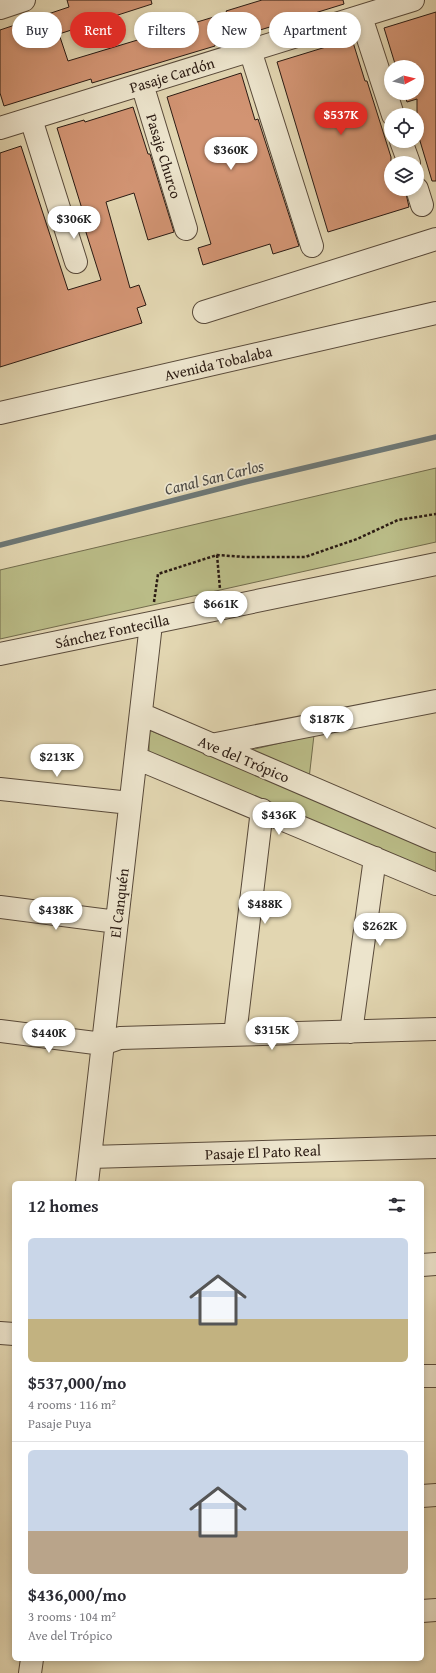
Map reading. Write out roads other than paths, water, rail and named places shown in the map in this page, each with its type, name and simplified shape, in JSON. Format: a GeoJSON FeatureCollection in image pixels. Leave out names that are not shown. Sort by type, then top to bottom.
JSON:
{"type":"FeatureCollection","features":[{"type":"Feature","properties":{"kind":"street"},"geometry":{"type":"LineString","coordinates":[[0,8],[24,0]]}},
{"type":"Feature","properties":{"kind":"street","name":"Pasaje Cardón"},"geometry":{"type":"LineString","coordinates":[[361,17],[414,0]]}},
{"type":"Feature","properties":{"kind":"street"},"geometry":{"type":"LineString","coordinates":[[361,17],[391,108]]}},
{"type":"Feature","properties":{"kind":"street","name":"Pasaje Cardón"},"geometry":{"type":"LineString","coordinates":[[0,128],[269,44]]}},
{"type":"Feature","properties":{"kind":"street"},"geometry":{"type":"LineString","coordinates":[[250,50],[312,246]]}},
{"type":"Feature","properties":{"kind":"street","name":"Pasaje Churco"},"geometry":{"type":"LineString","coordinates":[[142,84],[186,229]]}},
{"type":"Feature","properties":{"kind":"street"},"geometry":{"type":"LineString","coordinates":[[31,119],[76,262]]}},
{"type":"Feature","properties":{"kind":"street"},"geometry":{"type":"LineString","coordinates":[[204,312],[436,239]]}},
{"type":"Feature","properties":{"kind":"street","name":"Avenida Tobalaba"},"geometry":{"type":"LineString","coordinates":[[0,413],[436,313]]}},
{"type":"Feature","properties":{"kind":"street","name":"Sánchez Fontecilla"},"geometry":{"type":"LineString","coordinates":[[0,654],[436,564]]}},
{"type":"Feature","properties":{"kind":"street","name":"El Canquén"},"geometry":{"type":"LineString","coordinates":[[87,1181],[151,624]]}},
{"type":"Feature","properties":{"kind":"street"},"geometry":{"type":"LineString","coordinates":[[211,745],[436,701]]}},
{"type":"Feature","properties":{"kind":"street","name":"Ave del Trópico"},"geometry":{"type":"LineString","coordinates":[[141,714],[436,841]]}},
{"type":"Feature","properties":{"kind":"street"},"geometry":{"type":"LineString","coordinates":[[136,758],[436,884]]}},
{"type":"Feature","properties":{"kind":"street"},"geometry":{"type":"LineString","coordinates":[[0,789],[130,803]]}},
{"type":"Feature","properties":{"kind":"street"},"geometry":{"type":"LineString","coordinates":[[236,1035],[262,810]]}},
{"type":"Feature","properties":{"kind":"street"},"geometry":{"type":"LineString","coordinates":[[351,1032],[375,858]]}},
{"type":"Feature","properties":{"kind":"street"},"geometry":{"type":"LineString","coordinates":[[0,907],[117,922]]}},
{"type":"Feature","properties":{"kind":"street"},"geometry":{"type":"LineString","coordinates":[[0,1031],[103,1044],[120,1038],[436,1029]]}},
{"type":"Feature","properties":{"kind":"street","name":"Pasaje El Pato Real"},"geometry":{"type":"LineString","coordinates":[[90,1157],[436,1147]]}},
{"type":"Feature","properties":{"kind":"street"},"geometry":{"type":"LineString","coordinates":[[424,1264],[436,1264]]}},
{"type":"Feature","properties":{"kind":"street"},"geometry":{"type":"LineString","coordinates":[[0,1333],[12,1334]]}},
{"type":"Feature","properties":{"kind":"street"},"geometry":{"type":"LineString","coordinates":[[424,1376],[436,1376]]}},
{"type":"Feature","properties":{"kind":"street"},"geometry":{"type":"LineString","coordinates":[[424,1496],[436,1495]]}},
{"type":"Feature","properties":{"kind":"street"},"geometry":{"type":"LineString","coordinates":[[424,1611],[436,1610]]}},
{"type":"Feature","properties":{"kind":"street"},"geometry":{"type":"LineString","coordinates":[[30,1673],[32,1661]]}},
{"type":"Feature","properties":{"kind":"waterway","name":"Canal San Carlos"},"geometry":{"type":"LineString","coordinates":[[0,545],[245,482],[436,437]]}}]}
